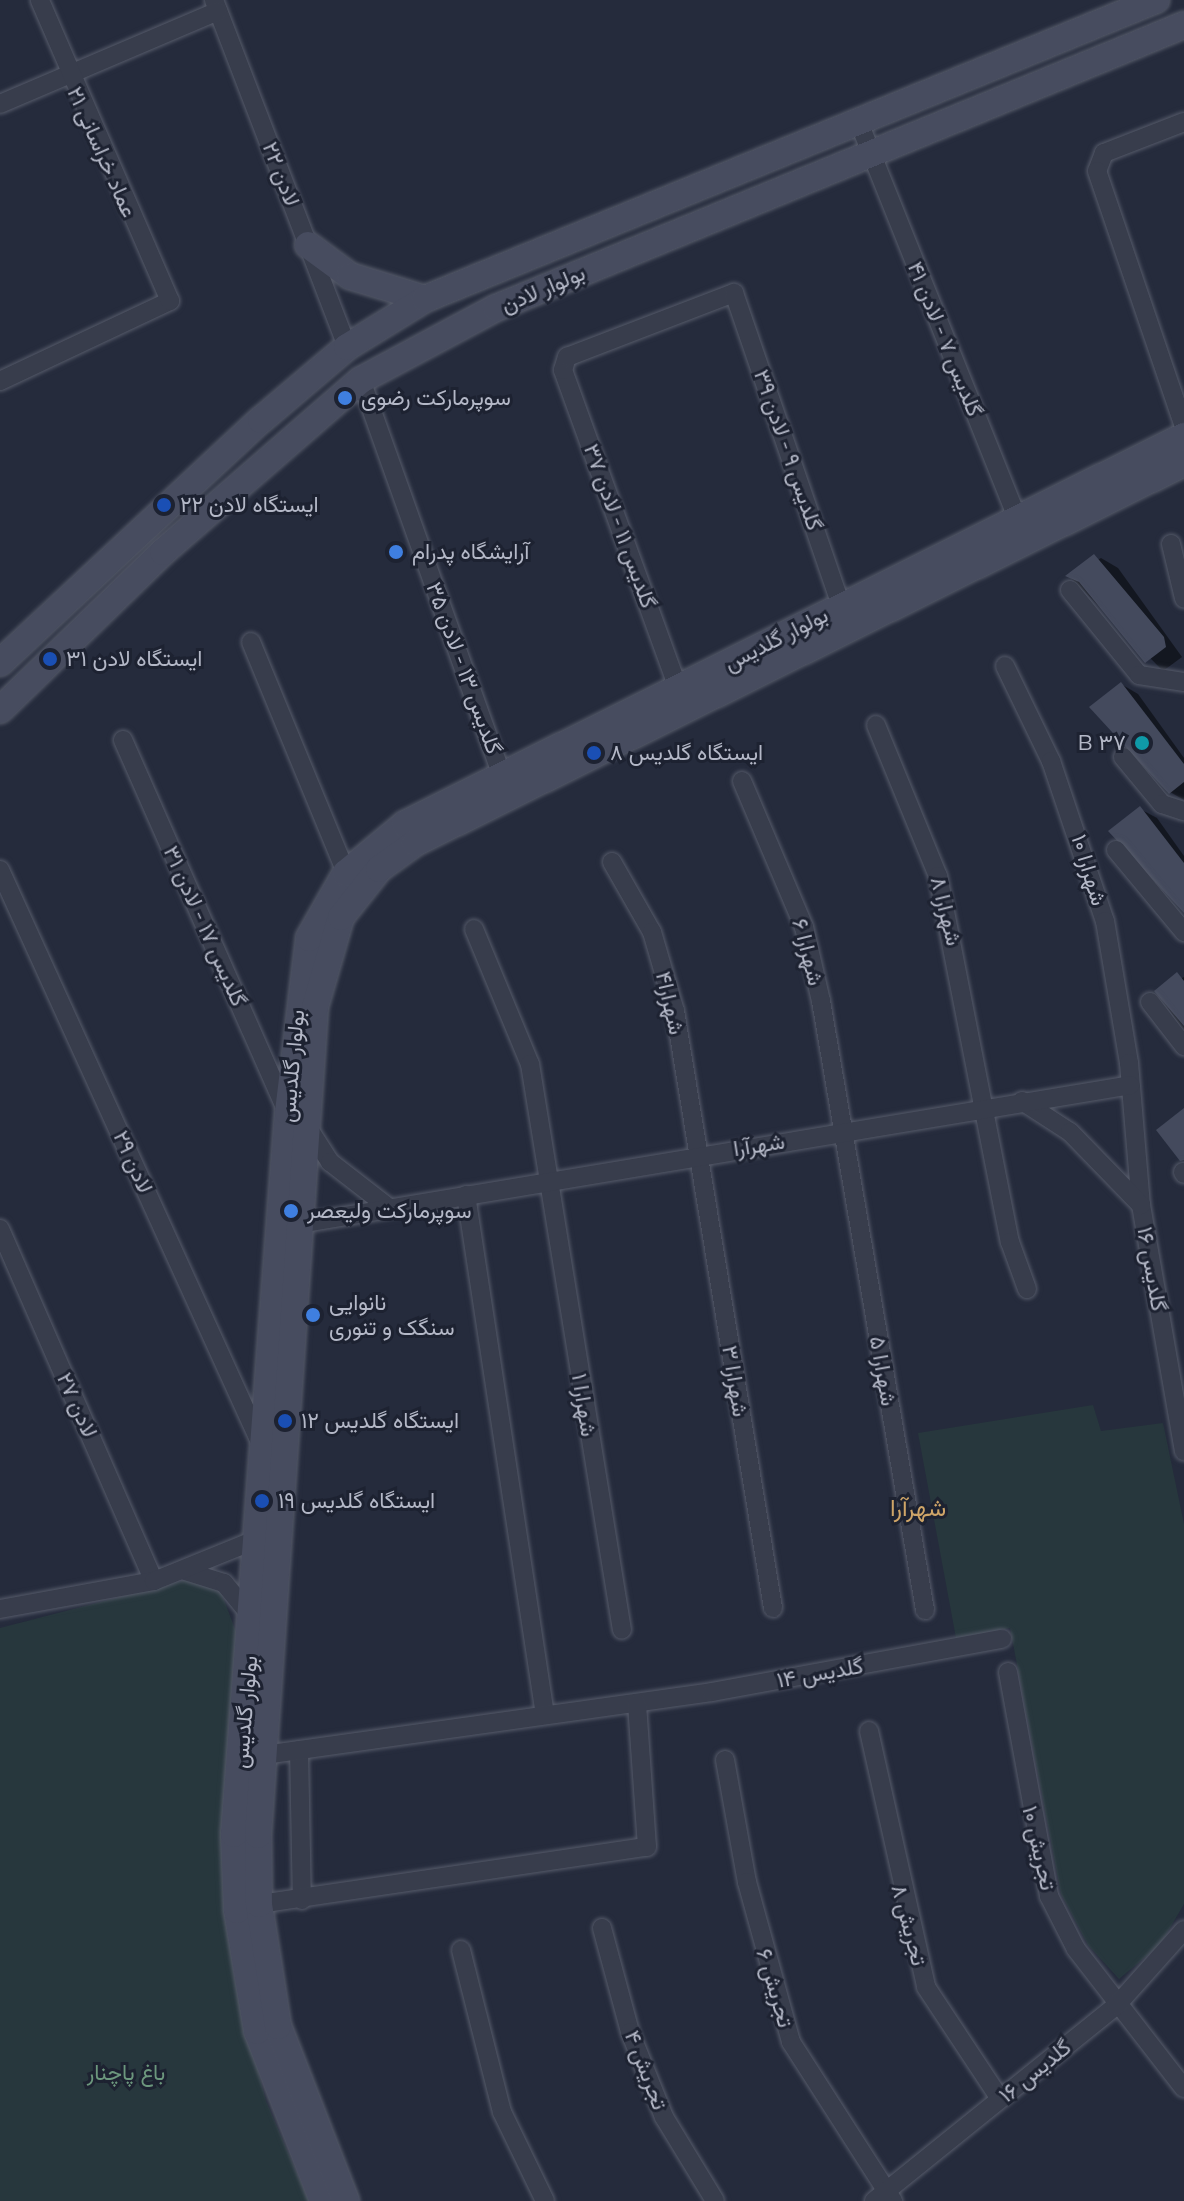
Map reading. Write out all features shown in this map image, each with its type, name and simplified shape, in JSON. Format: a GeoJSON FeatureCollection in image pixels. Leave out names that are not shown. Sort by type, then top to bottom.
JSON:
{"type":"FeatureCollection","features":[{"type":"Feature","properties":{"kind":"street","name":"عماد خراسانی ۲۱"},"geometry":{"type":"LineString","coordinates":[[0,381],[170,301],[68,75],[40,0]]}},
{"type":"Feature","properties":{"kind":"street","name":"بولوار لادن"},"geometry":{"type":"LineString","coordinates":[[0,663],[141,524],[347,347],[425,299],[860,125],[1156,0]]}},
{"type":"Feature","properties":{"kind":"street"},"geometry":{"type":"LineString","coordinates":[[0,104],[216,5]]}},
{"type":"Feature","properties":{"kind":"street","name":"لادن ۲۲"},"geometry":{"type":"LineString","coordinates":[[216,5],[347,347]]}},
{"type":"Feature","properties":{"kind":"street","name":"بولوار لادن"},"geometry":{"type":"LineString","coordinates":[[0,710],[163,552],[361,380],[496,308],[873,157],[1184,25]]}},
{"type":"Feature","properties":{"kind":"street"},"geometry":{"type":"LineString","coordinates":[[1184,122],[1097,161],[1184,426]]}},
{"type":"Feature","properties":{"kind":"street","name":"گلدیس ۷ - لادن ۴۱"},"geometry":{"type":"LineString","coordinates":[[860,125],[1022,530]]}},
{"type":"Feature","properties":{"kind":"street"},"geometry":{"type":"LineString","coordinates":[[308,245],[350,276],[425,299]]}},
{"type":"Feature","properties":{"kind":"street","name":"گلدیس ۹ - لادن ۳۹"},"geometry":{"type":"LineString","coordinates":[[563,363],[734,293],[841,606]]}},
{"type":"Feature","properties":{"kind":"street","name":"گلدیس ۱۱ - لادن ۳۷"},"geometry":{"type":"LineString","coordinates":[[563,363],[678,688]]}},
{"type":"Feature","properties":{"kind":"street","name":"گلدیس ۱۳ - لادن ۳۵"},"geometry":{"type":"LineString","coordinates":[[361,380],[502,776]]}},
{"type":"Feature","properties":{"kind":"street","name":"بولوار گلدیس"},"geometry":{"type":"LineString","coordinates":[[298,1119],[326,950],[341,917],[379,869],[415,843],[1022,530],[1184,436]]}},
{"type":"Feature","properties":{"kind":"street","name":"بولوار گلدیس"},"geometry":{"type":"LineString","coordinates":[[346,2201],[278,2026],[259,1904],[291,1225],[309,938],[346,873],[405,824],[841,606],[1184,463]]}},
{"type":"Feature","properties":{"kind":"street"},"geometry":{"type":"LineString","coordinates":[[1171,544],[1184,594]]}},
{"type":"Feature","properties":{"kind":"street"},"geometry":{"type":"LineString","coordinates":[[1070,590],[1139,675],[1184,682]]}},
{"type":"Feature","properties":{"kind":"street"},"geometry":{"type":"LineString","coordinates":[[251,642],[346,873]]}},
{"type":"Feature","properties":{"kind":"street","name":"شهرارا ۱۰"},"geometry":{"type":"LineString","coordinates":[[1005,666],[1051,761],[1105,921],[1130,1085]]}},
{"type":"Feature","properties":{"kind":"street","name":"شهرارا ۸"},"geometry":{"type":"LineString","coordinates":[[876,725],[938,876],[983,1108],[1027,1289]]}},
{"type":"Feature","properties":{"kind":"street","name":"گلدیس ۱۷ - لادن ۳۱"},"geometry":{"type":"LineString","coordinates":[[123,740],[298,1119],[330,1162],[388,1207]]}},
{"type":"Feature","properties":{"kind":"street"},"geometry":{"type":"LineString","coordinates":[[1123,757],[1162,804],[1184,811]]}},
{"type":"Feature","properties":{"kind":"street","name":"شهرارا ۶"},"geometry":{"type":"LineString","coordinates":[[742,781],[804,927],[841,1132]]}},
{"type":"Feature","properties":{"kind":"street"},"geometry":{"type":"LineString","coordinates":[[1116,850],[1184,932]]}},
{"type":"Feature","properties":{"kind":"street","name":"شهرارا۴"},"geometry":{"type":"LineString","coordinates":[[612,862],[652,932],[675,1011],[698,1155]]}},
{"type":"Feature","properties":{"kind":"street","name":"لادن ۲۹"},"geometry":{"type":"LineString","coordinates":[[0,870],[265,1453]]}},
{"type":"Feature","properties":{"kind":"street","name":"شهرارا ۱"},"geometry":{"type":"LineString","coordinates":[[474,929],[530,1064],[546,1180],[622,1630]]}},
{"type":"Feature","properties":{"kind":"street"},"geometry":{"type":"LineString","coordinates":[[1150,1002],[1184,1046]]}},
{"type":"Feature","properties":{"kind":"street","name":"شهرآرا"},"geometry":{"type":"LineString","coordinates":[[291,1225],[546,1180],[1130,1085]]}},
{"type":"Feature","properties":{"kind":"street","name":"گلدیس ۱۶"},"geometry":{"type":"LineString","coordinates":[[1130,1085],[1141,1205],[1184,1451]]}},
{"type":"Feature","properties":{"kind":"street"},"geometry":{"type":"LineString","coordinates":[[1022,1101],[1070,1132],[1141,1205]]}},
{"type":"Feature","properties":{"kind":"street","name":"شهرارا ۵"},"geometry":{"type":"LineString","coordinates":[[841,1132],[925,1610]]}},
{"type":"Feature","properties":{"kind":"street","name":"شهرارا ۳"},"geometry":{"type":"LineString","coordinates":[[698,1155],[773,1608]]}},
{"type":"Feature","properties":{"kind":"street"},"geometry":{"type":"LineString","coordinates":[[466,1195],[545,1715]]}},
{"type":"Feature","properties":{"kind":"street","name":"بولوار گلدیس"},"geometry":{"type":"LineString","coordinates":[[291,1225],[265,1453],[234,1834],[237,1910],[257,2031],[323,2201]]}},
{"type":"Feature","properties":{"kind":"street","name":"لادن ۲۷"},"geometry":{"type":"LineString","coordinates":[[0,1229],[154,1581]]}},
{"type":"Feature","properties":{"kind":"street"},"geometry":{"type":"LineString","coordinates":[[0,1609],[154,1581],[260,1538]]}},
{"type":"Feature","properties":{"kind":"street"},"geometry":{"type":"LineString","coordinates":[[185,1571],[224,1583],[253,1619]]}},
{"type":"Feature","properties":{"kind":"street","name":"گلدیس ۱۴"},"geometry":{"type":"LineString","coordinates":[[264,1755],[637,1703],[1002,1639]]}},
{"type":"Feature","properties":{"kind":"street","name":"تجریش ۱۰"},"geometry":{"type":"LineString","coordinates":[[1008,1672],[1049,1896],[1116,2006],[1184,2088]]}},
{"type":"Feature","properties":{"kind":"street"},"geometry":{"type":"LineString","coordinates":[[259,1904],[647,1847],[637,1703]]}},
{"type":"Feature","properties":{"kind":"street","name":"تجریش ۸"},"geometry":{"type":"LineString","coordinates":[[869,1731],[926,1987],[1000,2099]]}},
{"type":"Feature","properties":{"kind":"street"},"geometry":{"type":"LineString","coordinates":[[299,1750],[302,1900]]}},
{"type":"Feature","properties":{"kind":"street","name":"تجریش ۶"},"geometry":{"type":"LineString","coordinates":[[725,1760],[747,1882],[791,2042],[885,2198]]}},
{"type":"Feature","properties":{"kind":"street","name":"تجریش ۴"},"geometry":{"type":"LineString","coordinates":[[602,1928],[630,2032],[664,2117],[715,2201]]}},
{"type":"Feature","properties":{"kind":"street","name":"گلدیس ۱۶"},"geometry":{"type":"LineString","coordinates":[[885,2198],[1000,2099],[1116,2006],[1184,1930]]}},
{"type":"Feature","properties":{"kind":"street"},"geometry":{"type":"LineString","coordinates":[[461,1950],[502,2112],[545,2201]]}},
{"type":"Feature","properties":{"kind":"green space"},"geometry":{"type":"Polygon","coordinates":[[[1093,1405],[1101,1431],[1163,1423],[1184,1524],[1184,1904],[1160,1945],[1119,1979],[1088,1945],[1061,1894],[1010,1628],[956,1638],[918,1433],[1093,1405]]]}},
{"type":"Feature","properties":{"kind":"green space","name":"باغ پاچنار"},"geometry":{"type":"Polygon","coordinates":[[[193,1578],[218,1584],[238,1637],[226,1911],[234,1977],[266,2101],[309,2201],[0,2201],[0,1628],[193,1578]]]}},
{"type":"Feature","properties":{"kind":"building"},"geometry":{"type":"Polygon","coordinates":[[[1094,554],[1164,637],[1166,647],[1145,663],[1079,582],[1065,576],[1094,554]]]}},
{"type":"Feature","properties":{"kind":"building","name":"B ۳۷"},"geometry":{"type":"Polygon","coordinates":[[[1121,682],[1184,764],[1184,782],[1169,794],[1089,707],[1121,682]]]}},
{"type":"Feature","properties":{"kind":"building"},"geometry":{"type":"Polygon","coordinates":[[[1140,806],[1184,863],[1184,913],[1108,831],[1140,806]]]}},
{"type":"Feature","properties":{"kind":"building"},"geometry":{"type":"Polygon","coordinates":[[[1177,972],[1184,981],[1184,1026],[1154,991],[1177,972]]]}},
{"type":"Feature","properties":{"kind":"building"},"geometry":{"type":"Polygon","coordinates":[[[1184,1108],[1184,1160],[1180,1161],[1156,1130],[1184,1108]]]}},
{"type":"Feature","properties":{"kind":"place","name":"سوپرمارکت رضوی"},"geometry":{"type":"Point","coordinates":[345,398]}},
{"type":"Feature","properties":{"kind":"place","name":"ایستگاه لادن ۲۲"},"geometry":{"type":"Point","coordinates":[164,505]}},
{"type":"Feature","properties":{"kind":"place","name":"آرایشگاه پدرام"},"geometry":{"type":"Point","coordinates":[396,552]}},
{"type":"Feature","properties":{"kind":"place","name":"ایستگاه لادن ۳۱"},"geometry":{"type":"Point","coordinates":[50,659]}},
{"type":"Feature","properties":{"kind":"place","name":"B ۳۷"},"geometry":{"type":"Point","coordinates":[1142,743]}},
{"type":"Feature","properties":{"kind":"place","name":"ایستگاه گلدیس ۸"},"geometry":{"type":"Point","coordinates":[594,753]}},
{"type":"Feature","properties":{"kind":"place","name":"سوپرمارکت ولیعصر"},"geometry":{"type":"Point","coordinates":[291,1211]}},
{"type":"Feature","properties":{"kind":"place","name":"نانوایی سنگک و تنوری"},"geometry":{"type":"Point","coordinates":[313,1315]}},
{"type":"Feature","properties":{"kind":"place","name":"ایستگاه گلدیس ۱۲"},"geometry":{"type":"Point","coordinates":[285,1421]}},
{"type":"Feature","properties":{"kind":"place","name":"ایستگاه گلدیس ۱۹"},"geometry":{"type":"Point","coordinates":[262,1501]}},
{"type":"Feature","properties":{"kind":"district","name":"شهرآرا"},"geometry":{"type":"Point","coordinates":[918,1508]}}]}
